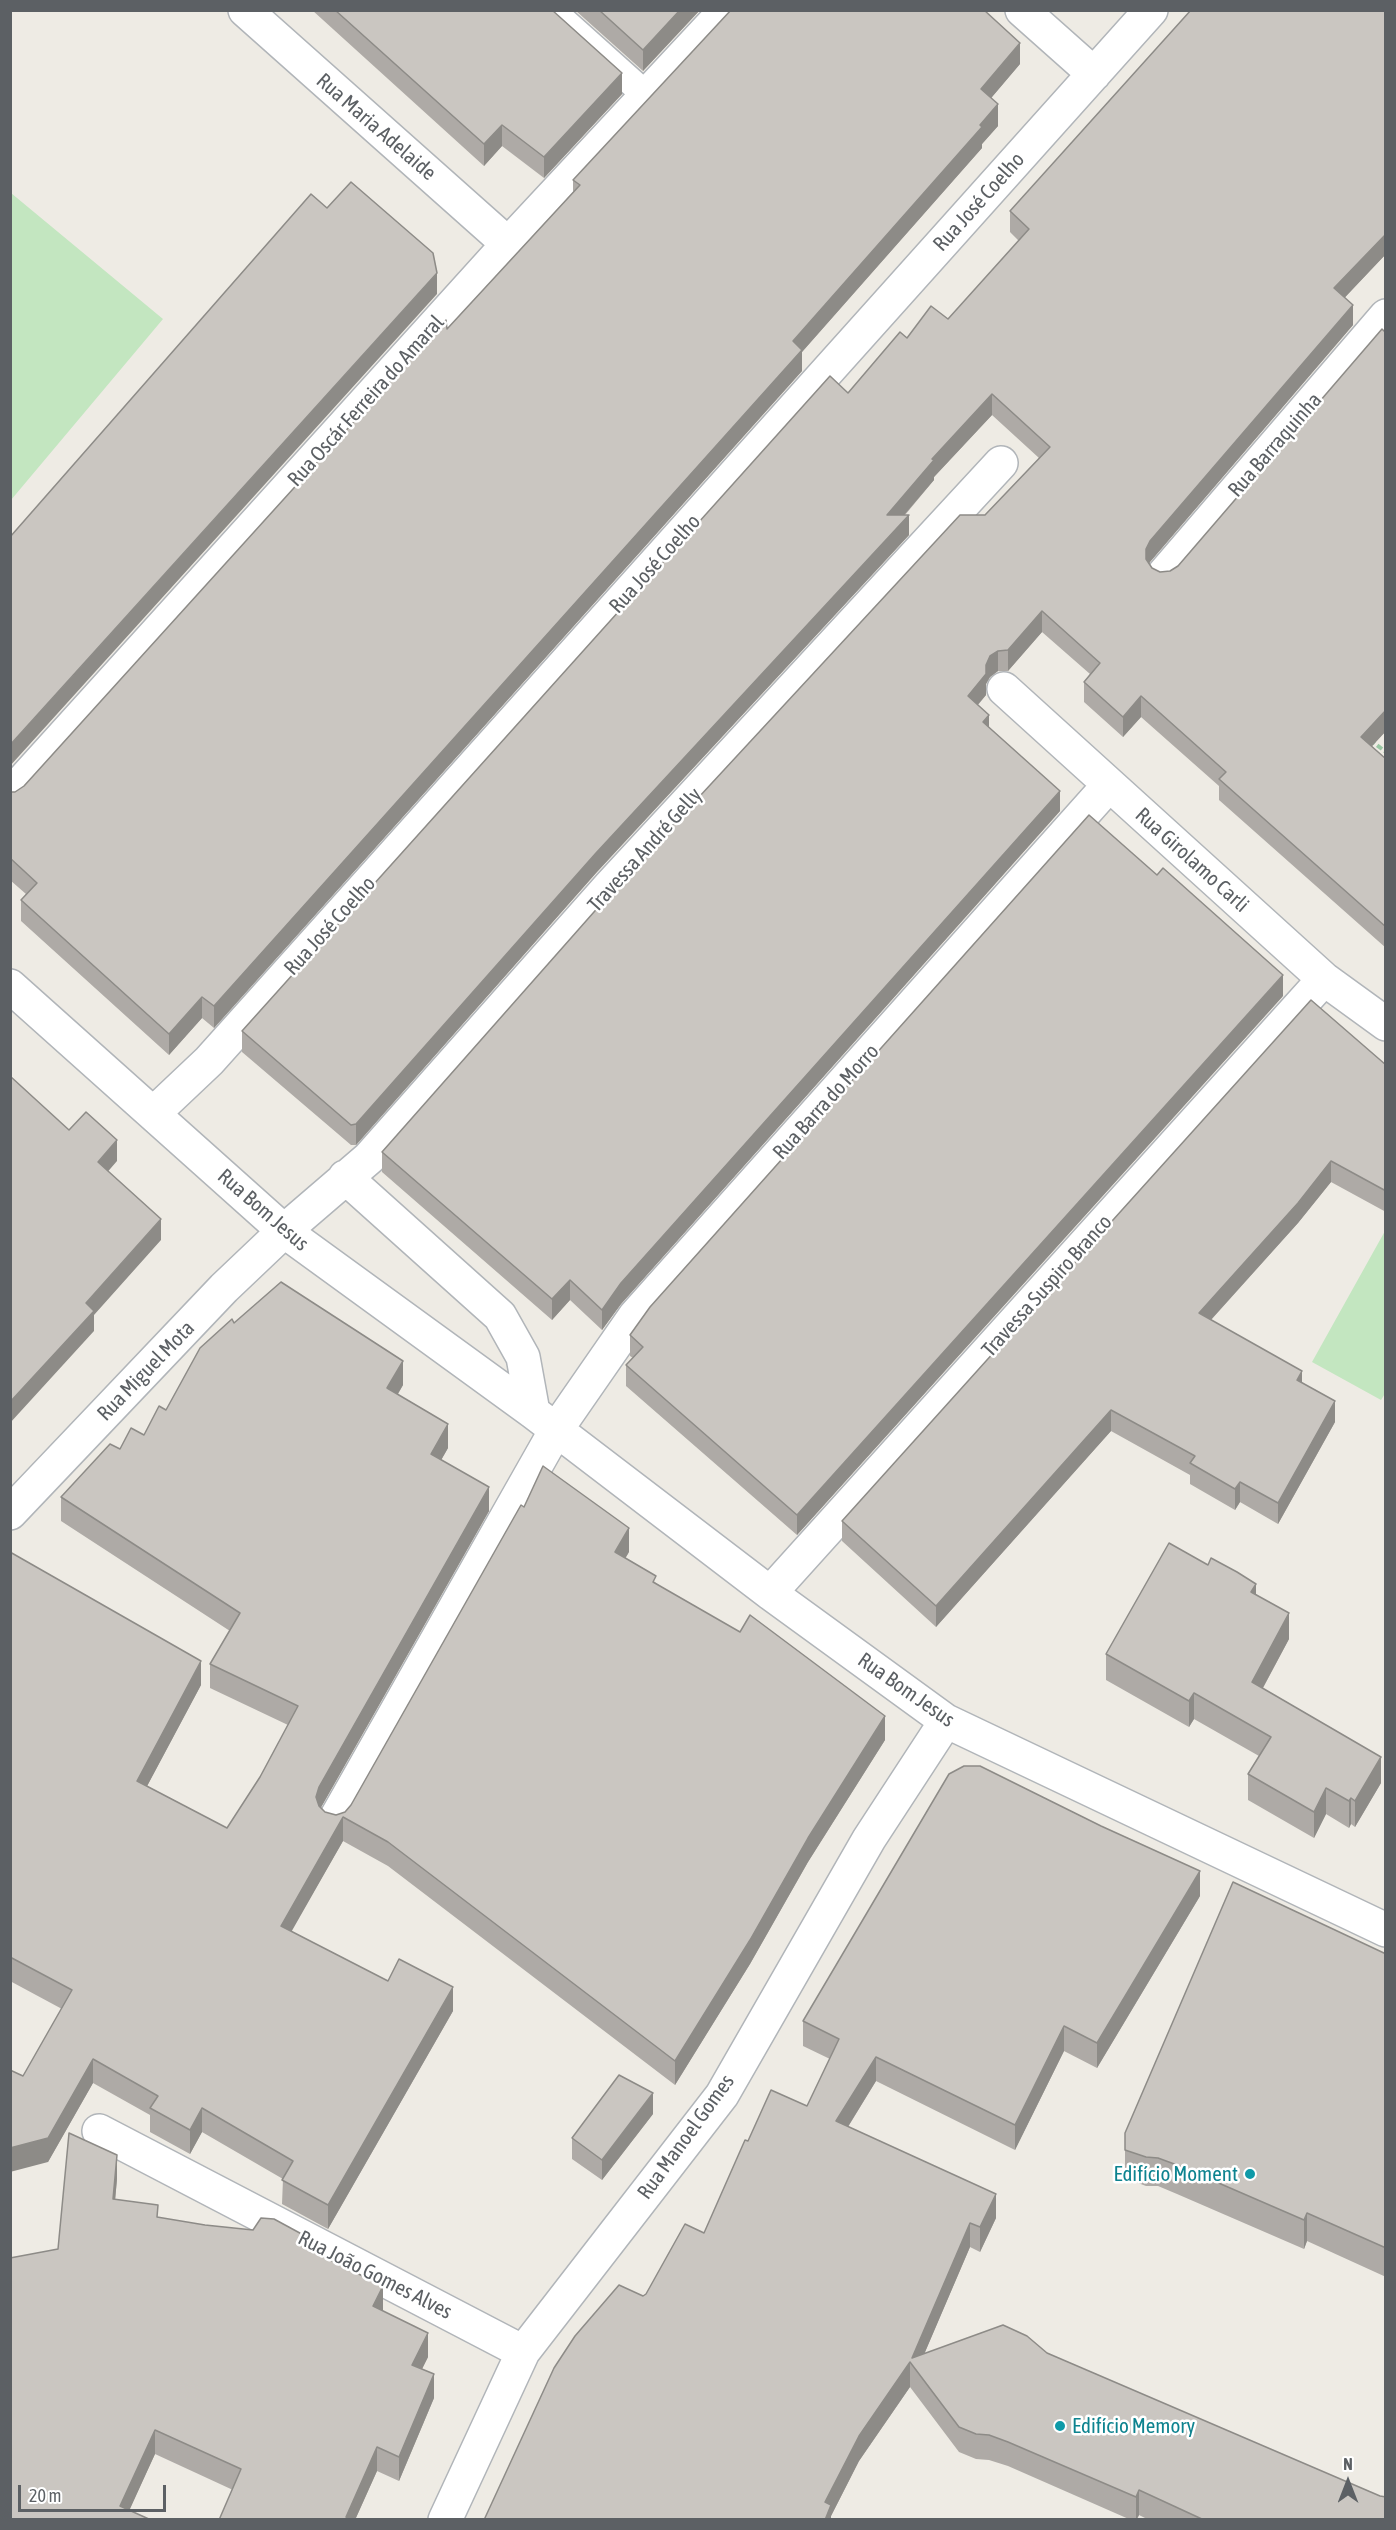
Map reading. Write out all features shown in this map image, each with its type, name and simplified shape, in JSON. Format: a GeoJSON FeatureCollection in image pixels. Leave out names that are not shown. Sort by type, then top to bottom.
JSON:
{"type":"FeatureCollection","features":[{"type":"Feature","properties":{"kind":"street","name":"Rua Maria Adelaide"},"geometry":{"type":"LineString","coordinates":[[245,10],[508,243]]}},
{"type":"Feature","properties":{"kind":"street","name":"Rua Oscár Ferreira do Amaral"},"geometry":{"type":"LineString","coordinates":[[10,795],[508,243],[726,10]]}},
{"type":"Feature","properties":{"kind":"street"},"geometry":{"type":"LineString","coordinates":[[1022,10],[1094,74]]}},
{"type":"Feature","properties":{"kind":"street","name":"Rua José Coelho"},"geometry":{"type":"LineString","coordinates":[[154,1113],[209,1061],[1151,10]]}},
{"type":"Feature","properties":{"kind":"street","name":"Rua Barraquinha"},"geometry":{"type":"LineString","coordinates":[[1164,574],[1386,316]]}},
{"type":"Feature","properties":{"kind":"street","name":"Travessa André Gelly"},"geometry":{"type":"LineString","coordinates":[[284,1231],[369,1158],[610,886],[1001,463]]}},
{"type":"Feature","properties":{"kind":"street","name":"Rua Girolamo Carli"},"geometry":{"type":"LineString","coordinates":[[1004,689],[1324,979],[1386,1024]]}},
{"type":"Feature","properties":{"kind":"street","name":"Rua Barra do Morro"},"geometry":{"type":"LineString","coordinates":[[335,1820],[545,1421],[635,1316],[1109,785]]}},
{"type":"Feature","properties":{"kind":"street","name":"Travessa Suspiro Branco"},"geometry":{"type":"LineString","coordinates":[[770,1593],[1324,979]]}},
{"type":"Feature","properties":{"kind":"street","name":"Rua Bom Jesus"},"geometry":{"type":"LineString","coordinates":[[10,986],[284,1231],[545,1421],[770,1593],[945,1721],[1386,1930]]}},
{"type":"Feature","properties":{"kind":"street"},"geometry":{"type":"LineString","coordinates":[[345,1177],[500,1316],[524,1358],[545,1421]]}},
{"type":"Feature","properties":{"kind":"street","name":"Rua Miguel Mota"},"geometry":{"type":"LineString","coordinates":[[12,1509],[224,1288],[284,1231]]}},
{"type":"Feature","properties":{"kind":"street","name":"Rua Manoel Gomes"},"geometry":{"type":"LineString","coordinates":[[445,2520],[523,2352],[722,2095],[869,1839],[945,1721]]}},
{"type":"Feature","properties":{"kind":"street","name":"Rua João Gomes Alves"},"geometry":{"type":"LineString","coordinates":[[99,2132],[523,2352]]}},
{"type":"Feature","properties":{"kind":"lane"},"geometry":{"type":"LineString","coordinates":[[551,10],[646,96]]}},
{"type":"Feature","properties":{"kind":"path"},"geometry":{"type":"LineString","coordinates":[[1367,738],[1386,752]]}},
{"type":"Feature","properties":{"kind":"green space"},"geometry":{"type":"Polygon","coordinates":[[[11,193],[163,319],[11,500],[11,193]]]}},
{"type":"Feature","properties":{"kind":"green space"},"geometry":{"type":"Polygon","coordinates":[[[1385,1231],[1386,1392],[1381,1400],[1312,1362],[1385,1231]]]}},
{"type":"Feature","properties":{"kind":"building"},"geometry":{"type":"Polygon","coordinates":[[[335,10],[552,10],[622,73],[544,157],[502,125],[484,144],[335,10]]]}},
{"type":"Feature","properties":{"kind":"building"},"geometry":{"type":"Polygon","coordinates":[[[599,10],[680,10],[643,50],[599,10]]]}},
{"type":"Feature","properties":{"kind":"building"},"geometry":{"type":"Polygon","coordinates":[[[731,10],[984,10],[1020,43],[981,89],[998,104],[980,125],[982,127],[793,341],[802,350],[214,1006],[202,997],[169,1034],[21,900],[37,883],[10,858],[10,792],[15,792],[24,786],[446,320],[447,329],[580,185],[573,180],[731,10]]]}},
{"type":"Feature","properties":{"kind":"building"},"geometry":{"type":"Polygon","coordinates":[[[1191,10],[1386,10],[1386,234],[1334,288],[1353,305],[1150,541],[1146,549],[1146,559],[1152,568],[1160,572],[1170,571],[1178,566],[1382,329],[1386,333],[1386,710],[1361,737],[1386,759],[1386,927],[1219,779],[1226,772],[1141,696],[1123,717],[1084,682],[1100,663],[1042,611],[1008,650],[998,651],[990,656],[986,665],[986,674],[968,696],[989,715],[983,722],[1060,791],[621,1283],[602,1310],[570,1280],[552,1299],[382,1152],[624,878],[960,515],[985,515],[1050,447],[992,394],[932,459],[934,460],[887,515],[909,515],[596,853],[356,1124],[351,1125],[242,1031],[830,376],[848,393],[900,332],[907,338],[931,306],[948,319],[1029,229],[1010,211],[1191,10]]]}},
{"type":"Feature","properties":{"kind":"building"},"geometry":{"type":"Polygon","coordinates":[[[351,182],[433,253],[437,273],[10,745],[10,537],[311,194],[327,208],[351,182]]]}},
{"type":"Feature","properties":{"kind":"building"},"geometry":{"type":"Polygon","coordinates":[[[1089,815],[1157,875],[1163,868],[1283,975],[797,1515],[626,1365],[643,1347],[630,1335],[650,1307],[1089,815]]]}},
{"type":"Feature","properties":{"kind":"building"},"geometry":{"type":"Polygon","coordinates":[[[1311,1000],[1386,1065],[1386,1191],[1331,1161],[1298,1203],[1199,1313],[1302,1371],[1297,1380],[1335,1401],[1278,1503],[1240,1482],[1235,1489],[1190,1463],[1195,1456],[1111,1410],[936,1606],[842,1521],[1311,1000]]]}},
{"type":"Feature","properties":{"kind":"building"},"geometry":{"type":"Polygon","coordinates":[[[10,1076],[69,1130],[86,1112],[117,1140],[98,1162],[161,1219],[86,1303],[94,1311],[10,1402],[10,1076]]]}},
{"type":"Feature","properties":{"kind":"building"},"geometry":{"type":"Polygon","coordinates":[[[281,1282],[403,1361],[387,1388],[448,1424],[431,1454],[489,1487],[319,1787],[316,1797],[319,1806],[325,1812],[336,1815],[345,1812],[351,1805],[521,1505],[524,1507],[543,1466],[629,1528],[615,1552],[656,1576],[653,1582],[740,1632],[750,1615],[885,1716],[808,1838],[750,1940],[675,2061],[388,1842],[343,1817],[281,1926],[388,1981],[399,1959],[453,1987],[328,2205],[282,2180],[293,2161],[202,2108],[190,2130],[150,2108],[158,2096],[93,2059],[48,2138],[10,2148],[10,2070],[23,2076],[72,1990],[10,1957],[10,1552],[201,1661],[137,1781],[227,1828],[260,1777],[298,1706],[210,1664],[240,1613],[61,1497],[110,1444],[120,1449],[131,1428],[144,1435],[159,1406],[166,1410],[200,1348],[232,1319],[234,1323],[281,1282]]]}},
{"type":"Feature","properties":{"kind":"building"},"geometry":{"type":"Polygon","coordinates":[[[1169,1543],[1208,1565],[1211,1558],[1237,1572],[1256,1584],[1251,1592],[1289,1613],[1252,1682],[1381,1757],[1355,1801],[1351,1798],[1349,1801],[1326,1788],[1314,1812],[1248,1774],[1271,1737],[1194,1693],[1189,1701],[1106,1654],[1169,1543]]]}},
{"type":"Feature","properties":{"kind":"building"},"geometry":{"type":"Polygon","coordinates":[[[964,1766],[980,1766],[1101,1826],[1200,1871],[1097,2043],[1064,2026],[1015,2125],[876,2057],[836,2121],[996,2194],[980,2227],[970,2223],[912,2358],[1003,2325],[1027,2336],[1047,2353],[1386,2497],[1386,2520],[1204,2520],[1139,2490],[1136,2497],[1008,2442],[959,2427],[910,2362],[859,2436],[825,2502],[831,2505],[825,2520],[484,2520],[554,2368],[575,2336],[619,2285],[643,2296],[646,2294],[685,2224],[704,2233],[745,2140],[748,2141],[771,2090],[807,2106],[839,2039],[803,2021],[949,1774],[964,1766]]]}},
{"type":"Feature","properties":{"kind":"building"},"geometry":{"type":"Polygon","coordinates":[[[1233,1882],[1386,1954],[1386,2248],[1307,2213],[1304,2220],[1177,2165],[1125,2150],[1125,2133],[1233,1882]]]}},
{"type":"Feature","properties":{"kind":"building"},"geometry":{"type":"Polygon","coordinates":[[[619,2075],[653,2093],[602,2160],[572,2138],[619,2075]]]}},
{"type":"Feature","properties":{"kind":"building"},"geometry":{"type":"Polygon","coordinates":[[[69,2133],[117,2155],[113,2199],[158,2205],[157,2217],[205,2225],[253,2230],[261,2218],[274,2219],[309,2238],[304,2247],[383,2286],[373,2306],[428,2333],[412,2365],[434,2374],[399,2457],[377,2447],[346,2517],[351,2520],[219,2520],[241,2469],[155,2430],[120,2506],[151,2520],[10,2520],[10,2258],[58,2249],[69,2133]]]}},
{"type":"Feature","properties":{"kind":"place","name":"Edifício Moment"},"geometry":{"type":"Point","coordinates":[1250,2174]}},
{"type":"Feature","properties":{"kind":"place","name":"Edifício Memory"},"geometry":{"type":"Point","coordinates":[1060,2426]}}]}
